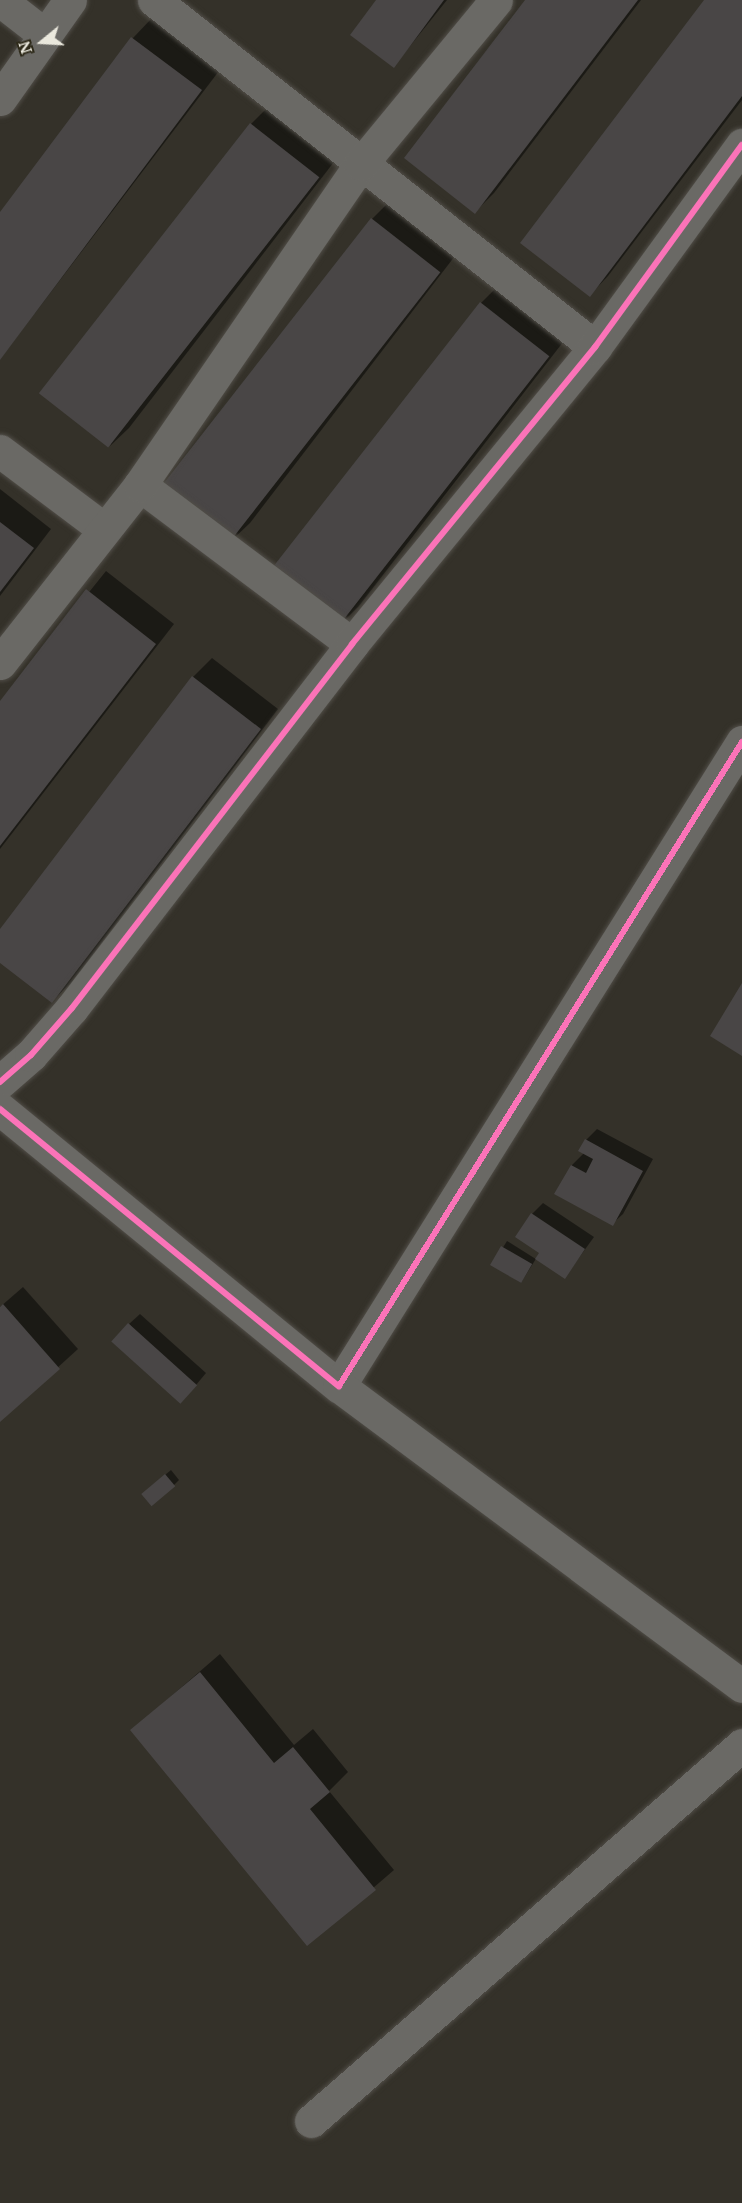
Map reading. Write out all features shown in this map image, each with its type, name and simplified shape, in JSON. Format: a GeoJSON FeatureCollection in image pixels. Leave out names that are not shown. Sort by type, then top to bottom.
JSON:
{"type":"FeatureCollection","features":[{"type":"Feature","properties":{"kind":"street"},"geometry":{"type":"LineString","coordinates":[[0,0],[45,35]]}},
{"type":"Feature","properties":{"kind":"street"},"geometry":{"type":"LineString","coordinates":[[0,99],[70,0]]}},
{"type":"Feature","properties":{"kind":"street"},"geometry":{"type":"LineString","coordinates":[[154,0],[595,347]]}},
{"type":"Feature","properties":{"kind":"street"},"geometry":{"type":"LineString","coordinates":[[0,663],[140,485],[361,164],[496,0]]}},
{"type":"Feature","properties":{"kind":"street"},"geometry":{"type":"LineString","coordinates":[[0,1082],[31,1055],[72,1008],[352,644],[595,347],[742,145]]}},
{"type":"Feature","properties":{"kind":"street"},"geometry":{"type":"LineString","coordinates":[[0,452],[104,529]]}},
{"type":"Feature","properties":{"kind":"street"},"geometry":{"type":"LineString","coordinates":[[140,485],[352,644]]}},
{"type":"Feature","properties":{"kind":"street"},"geometry":{"type":"LineString","coordinates":[[339,1386],[742,742]]}},
{"type":"Feature","properties":{"kind":"street"},"geometry":{"type":"LineString","coordinates":[[0,1109],[339,1386],[742,1686]]}},
{"type":"Feature","properties":{"kind":"street"},"geometry":{"type":"LineString","coordinates":[[312,2121],[742,1745]]}},
{"type":"Feature","properties":{"kind":"building"},"geometry":{"type":"Polygon","coordinates":[[[376,0],[444,0],[394,68],[350,35],[376,0]]]}},
{"type":"Feature","properties":{"kind":"building"},"geometry":{"type":"Polygon","coordinates":[[[525,0],[638,0],[475,214],[404,158],[525,0]]]}},
{"type":"Feature","properties":{"kind":"building"},"geometry":{"type":"Polygon","coordinates":[[[704,0],[742,0],[742,96],[590,297],[520,243],[704,0]]]}},
{"type":"Feature","properties":{"kind":"building"},"geometry":{"type":"Polygon","coordinates":[[[131,37],[202,90],[0,360],[0,212],[131,37]]]}},
{"type":"Feature","properties":{"kind":"building"},"geometry":{"type":"Polygon","coordinates":[[[250,123],[319,177],[108,447],[39,393],[250,123]]]}},
{"type":"Feature","properties":{"kind":"building"},"geometry":{"type":"Polygon","coordinates":[[[371,218],[440,272],[230,542],[160,487],[371,218]]]}},
{"type":"Feature","properties":{"kind":"building"},"geometry":{"type":"Polygon","coordinates":[[[480,302],[549,356],[339,626],[269,571],[480,302]]]}},
{"type":"Feature","properties":{"kind":"building"},"geometry":{"type":"Polygon","coordinates":[[[0,522],[34,548],[0,592],[0,522]]]}},
{"type":"Feature","properties":{"kind":"building"},"geometry":{"type":"Polygon","coordinates":[[[86,589],[156,644],[0,846],[0,701],[86,589]]]}},
{"type":"Feature","properties":{"kind":"building"},"geometry":{"type":"Polygon","coordinates":[[[192,676],[261,729],[52,1003],[0,963],[0,929],[192,676]]]}},
{"type":"Feature","properties":{"kind":"building"},"geometry":{"type":"Polygon","coordinates":[[[742,983],[742,1056],[710,1036],[742,983]]]}},
{"type":"Feature","properties":{"kind":"building"},"geometry":{"type":"Polygon","coordinates":[[[585,1139],[643,1171],[613,1226],[554,1194],[571,1165],[586,1173],[593,1159],[578,1151],[585,1139]]]}},
{"type":"Feature","properties":{"kind":"building"},"geometry":{"type":"Polygon","coordinates":[[[531,1213],[585,1249],[565,1279],[535,1259],[539,1253],[515,1237],[531,1213]]]}},
{"type":"Feature","properties":{"kind":"building"},"geometry":{"type":"Polygon","coordinates":[[[501,1246],[532,1264],[521,1283],[490,1265],[501,1246]]]}},
{"type":"Feature","properties":{"kind":"building"},"geometry":{"type":"Polygon","coordinates":[[[3,1304],[60,1369],[0,1422],[0,1307],[3,1304]]]}},
{"type":"Feature","properties":{"kind":"building"},"geometry":{"type":"Polygon","coordinates":[[[128,1323],[197,1385],[180,1404],[111,1342],[128,1323]]]}},
{"type":"Feature","properties":{"kind":"building"},"geometry":{"type":"Polygon","coordinates":[[[165,1474],[175,1486],[152,1506],[141,1494],[165,1474]]]}},
{"type":"Feature","properties":{"kind":"building"},"geometry":{"type":"Polygon","coordinates":[[[200,1672],[274,1763],[293,1747],[330,1792],[310,1809],[376,1890],[307,1946],[130,1730],[200,1672]]]}},
{"type":"Feature","properties":{"kind":"cycle path"},"geometry":{"type":"LineString","coordinates":[[0,1082],[31,1055],[72,1008],[352,644],[595,347],[742,145]]}},
{"type":"Feature","properties":{"kind":"cycle path"},"geometry":{"type":"LineString","coordinates":[[0,1109],[339,1386],[742,742]]}}]}
